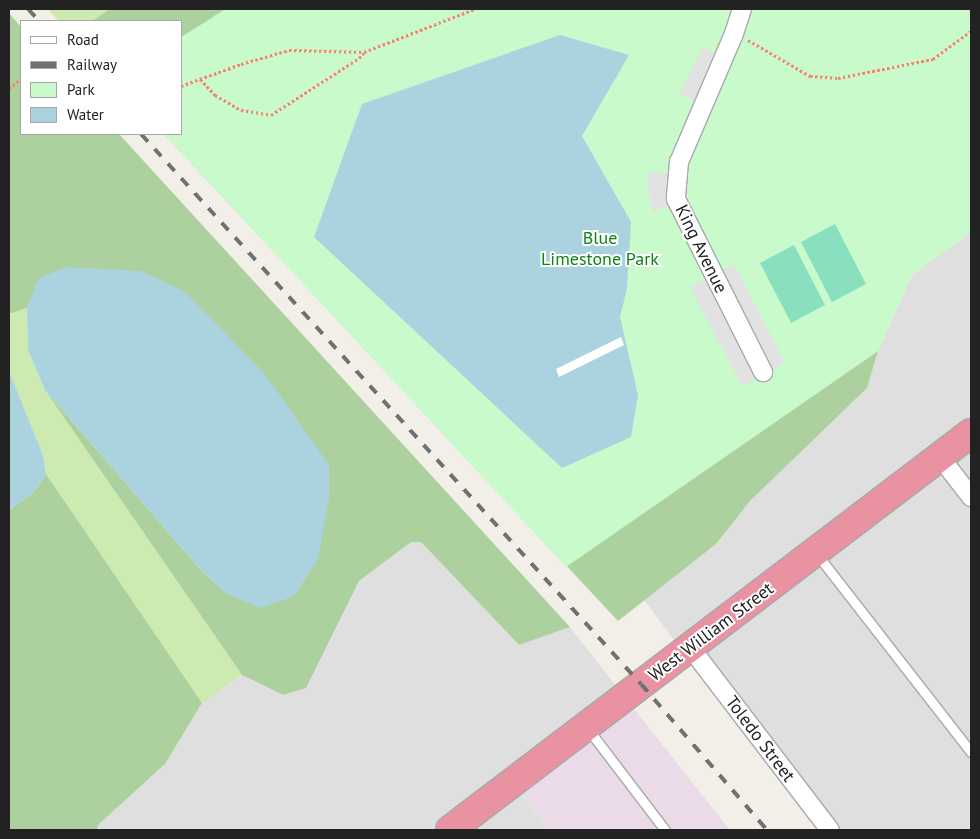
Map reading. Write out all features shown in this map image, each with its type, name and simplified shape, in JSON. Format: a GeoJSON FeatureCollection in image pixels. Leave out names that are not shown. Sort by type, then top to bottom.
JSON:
{"type":"FeatureCollection","features":[{"type":"Feature","properties":{"kind":"highway","name":"West William Street"},"geometry":{"type":"LineString","coordinates":[[450,830],[971,433]]}},
{"type":"Feature","properties":{"kind":"street","name":"King Avenue"},"geometry":{"type":"LineString","coordinates":[[742,9],[735,32],[679,162],[676,200],[763,372]]}},
{"type":"Feature","properties":{"kind":"street"},"geometry":{"type":"LineString","coordinates":[[940,457],[971,497]]}},
{"type":"Feature","properties":{"kind":"street","name":"Toledo Street"},"geometry":{"type":"LineString","coordinates":[[690,647],[830,830]]}},
{"type":"Feature","properties":{"kind":"lane"},"geometry":{"type":"LineString","coordinates":[[815,552],[971,752]]}},
{"type":"Feature","properties":{"kind":"lane"},"geometry":{"type":"LineString","coordinates":[[586,726],[665,830]]}},
{"type":"Feature","properties":{"kind":"path"},"geometry":{"type":"LineString","coordinates":[[182,86],[241,64],[289,50],[364,52],[475,9]]}},
{"type":"Feature","properties":{"kind":"path"},"geometry":{"type":"LineString","coordinates":[[735,32],[810,76],[838,78],[932,59],[971,31]]}},
{"type":"Feature","properties":{"kind":"path"},"geometry":{"type":"LineString","coordinates":[[200,79],[215,95],[241,110],[271,115],[359,58],[364,52]]}},
{"type":"Feature","properties":{"kind":"path"},"geometry":{"type":"LineString","coordinates":[[9,90],[20,80]]}},
{"type":"Feature","properties":{"kind":"shaded area"},"geometry":{"type":"Polygon","coordinates":[[[703,47],[733,62],[708,109],[679,94],[703,47]]]}},
{"type":"Feature","properties":{"kind":"shaded area"},"geometry":{"type":"Polygon","coordinates":[[[648,173],[680,173],[681,200],[653,212],[647,188],[648,173]]]}},
{"type":"Feature","properties":{"kind":"shaded area"},"geometry":{"type":"Polygon","coordinates":[[[971,232],[971,830],[817,830],[644,600],[716,544],[750,501],[867,388],[878,351],[912,275],[971,232]]]}},
{"type":"Feature","properties":{"kind":"shaded area"},"geometry":{"type":"Polygon","coordinates":[[[734,264],[785,363],[742,386],[690,287],[734,264]]]}},
{"type":"Feature","properties":{"kind":"shaded area"},"geometry":{"type":"Polygon","coordinates":[[[411,542],[421,542],[519,645],[570,627],[630,704],[520,791],[548,830],[97,830],[99,824],[165,764],[202,703],[242,675],[283,695],[306,688],[359,581],[411,542]]]}},
{"type":"Feature","properties":{"kind":"shaded area"},"geometry":{"type":"Polygon","coordinates":[[[630,704],[730,830],[548,830],[520,790],[630,704]]]}},
{"type":"Feature","properties":{"kind":"green space"},"geometry":{"type":"Polygon","coordinates":[[[47,9],[110,9],[94,20],[58,20],[47,9]]]}},
{"type":"Feature","properties":{"kind":"green space"},"geometry":{"type":"Polygon","coordinates":[[[110,9],[226,9],[213,17],[739,447],[878,351],[867,388],[750,501],[716,544],[618,621],[165,135],[182,135],[182,20],[94,20],[110,9]]]}},
{"type":"Feature","properties":{"kind":"green space","name":"Blue Limestone Park"},"geometry":{"type":"Polygon","coordinates":[[[226,9],[971,9],[971,232],[912,275],[878,351],[566,567],[165,135],[182,135],[182,36],[226,9]]]}},
{"type":"Feature","properties":{"kind":"green space"},"geometry":{"type":"Polygon","coordinates":[[[9,13],[20,26],[20,135],[120,135],[570,627],[519,645],[421,542],[411,542],[359,581],[306,688],[283,695],[242,675],[45,390],[201,570],[227,594],[39,279],[27,308],[9,314],[9,13]]]}},
{"type":"Feature","properties":{"kind":"green space"},"geometry":{"type":"Polygon","coordinates":[[[835,224],[866,284],[832,302],[801,242],[835,224]]]}},
{"type":"Feature","properties":{"kind":"green space"},"geometry":{"type":"Polygon","coordinates":[[[794,245],[825,305],[791,323],[760,263],[794,245]]]}},
{"type":"Feature","properties":{"kind":"green space"},"geometry":{"type":"Polygon","coordinates":[[[27,308],[28,350],[45,390],[242,675],[202,703],[46,474],[43,455],[9,371],[9,314],[27,308]]]}},
{"type":"Feature","properties":{"kind":"green space"},"geometry":{"type":"Polygon","coordinates":[[[46,474],[202,703],[165,764],[99,824],[97,830],[9,830],[9,510],[34,492],[46,474]]]}},
{"type":"Feature","properties":{"kind":"water"},"geometry":{"type":"Polygon","coordinates":[[[560,35],[629,55],[582,136],[631,222],[627,289],[620,317],[638,395],[631,437],[562,468],[314,237],[362,104],[560,35]]]}},
{"type":"Feature","properties":{"kind":"water"},"geometry":{"type":"Polygon","coordinates":[[[65,267],[141,271],[184,291],[264,373],[329,465],[329,498],[318,559],[294,596],[261,608],[227,594],[201,570],[45,390],[28,350],[27,308],[38,279],[65,267]]]}},
{"type":"Feature","properties":{"kind":"water"},"geometry":{"type":"Polygon","coordinates":[[[9,371],[43,455],[46,474],[34,492],[9,510],[9,371]]]}},
{"type":"Feature","properties":{"kind":"pier"},"geometry":{"type":"Polygon","coordinates":[[[621,337],[624,345],[559,377],[556,369],[621,337]]]}},
{"type":"Feature","properties":{"kind":"railway"},"geometry":{"type":"LineString","coordinates":[[28,9],[38,20]]}},
{"type":"Feature","properties":{"kind":"railway"},"geometry":{"type":"LineString","coordinates":[[142,135],[641,684],[767,830]]}}]}
